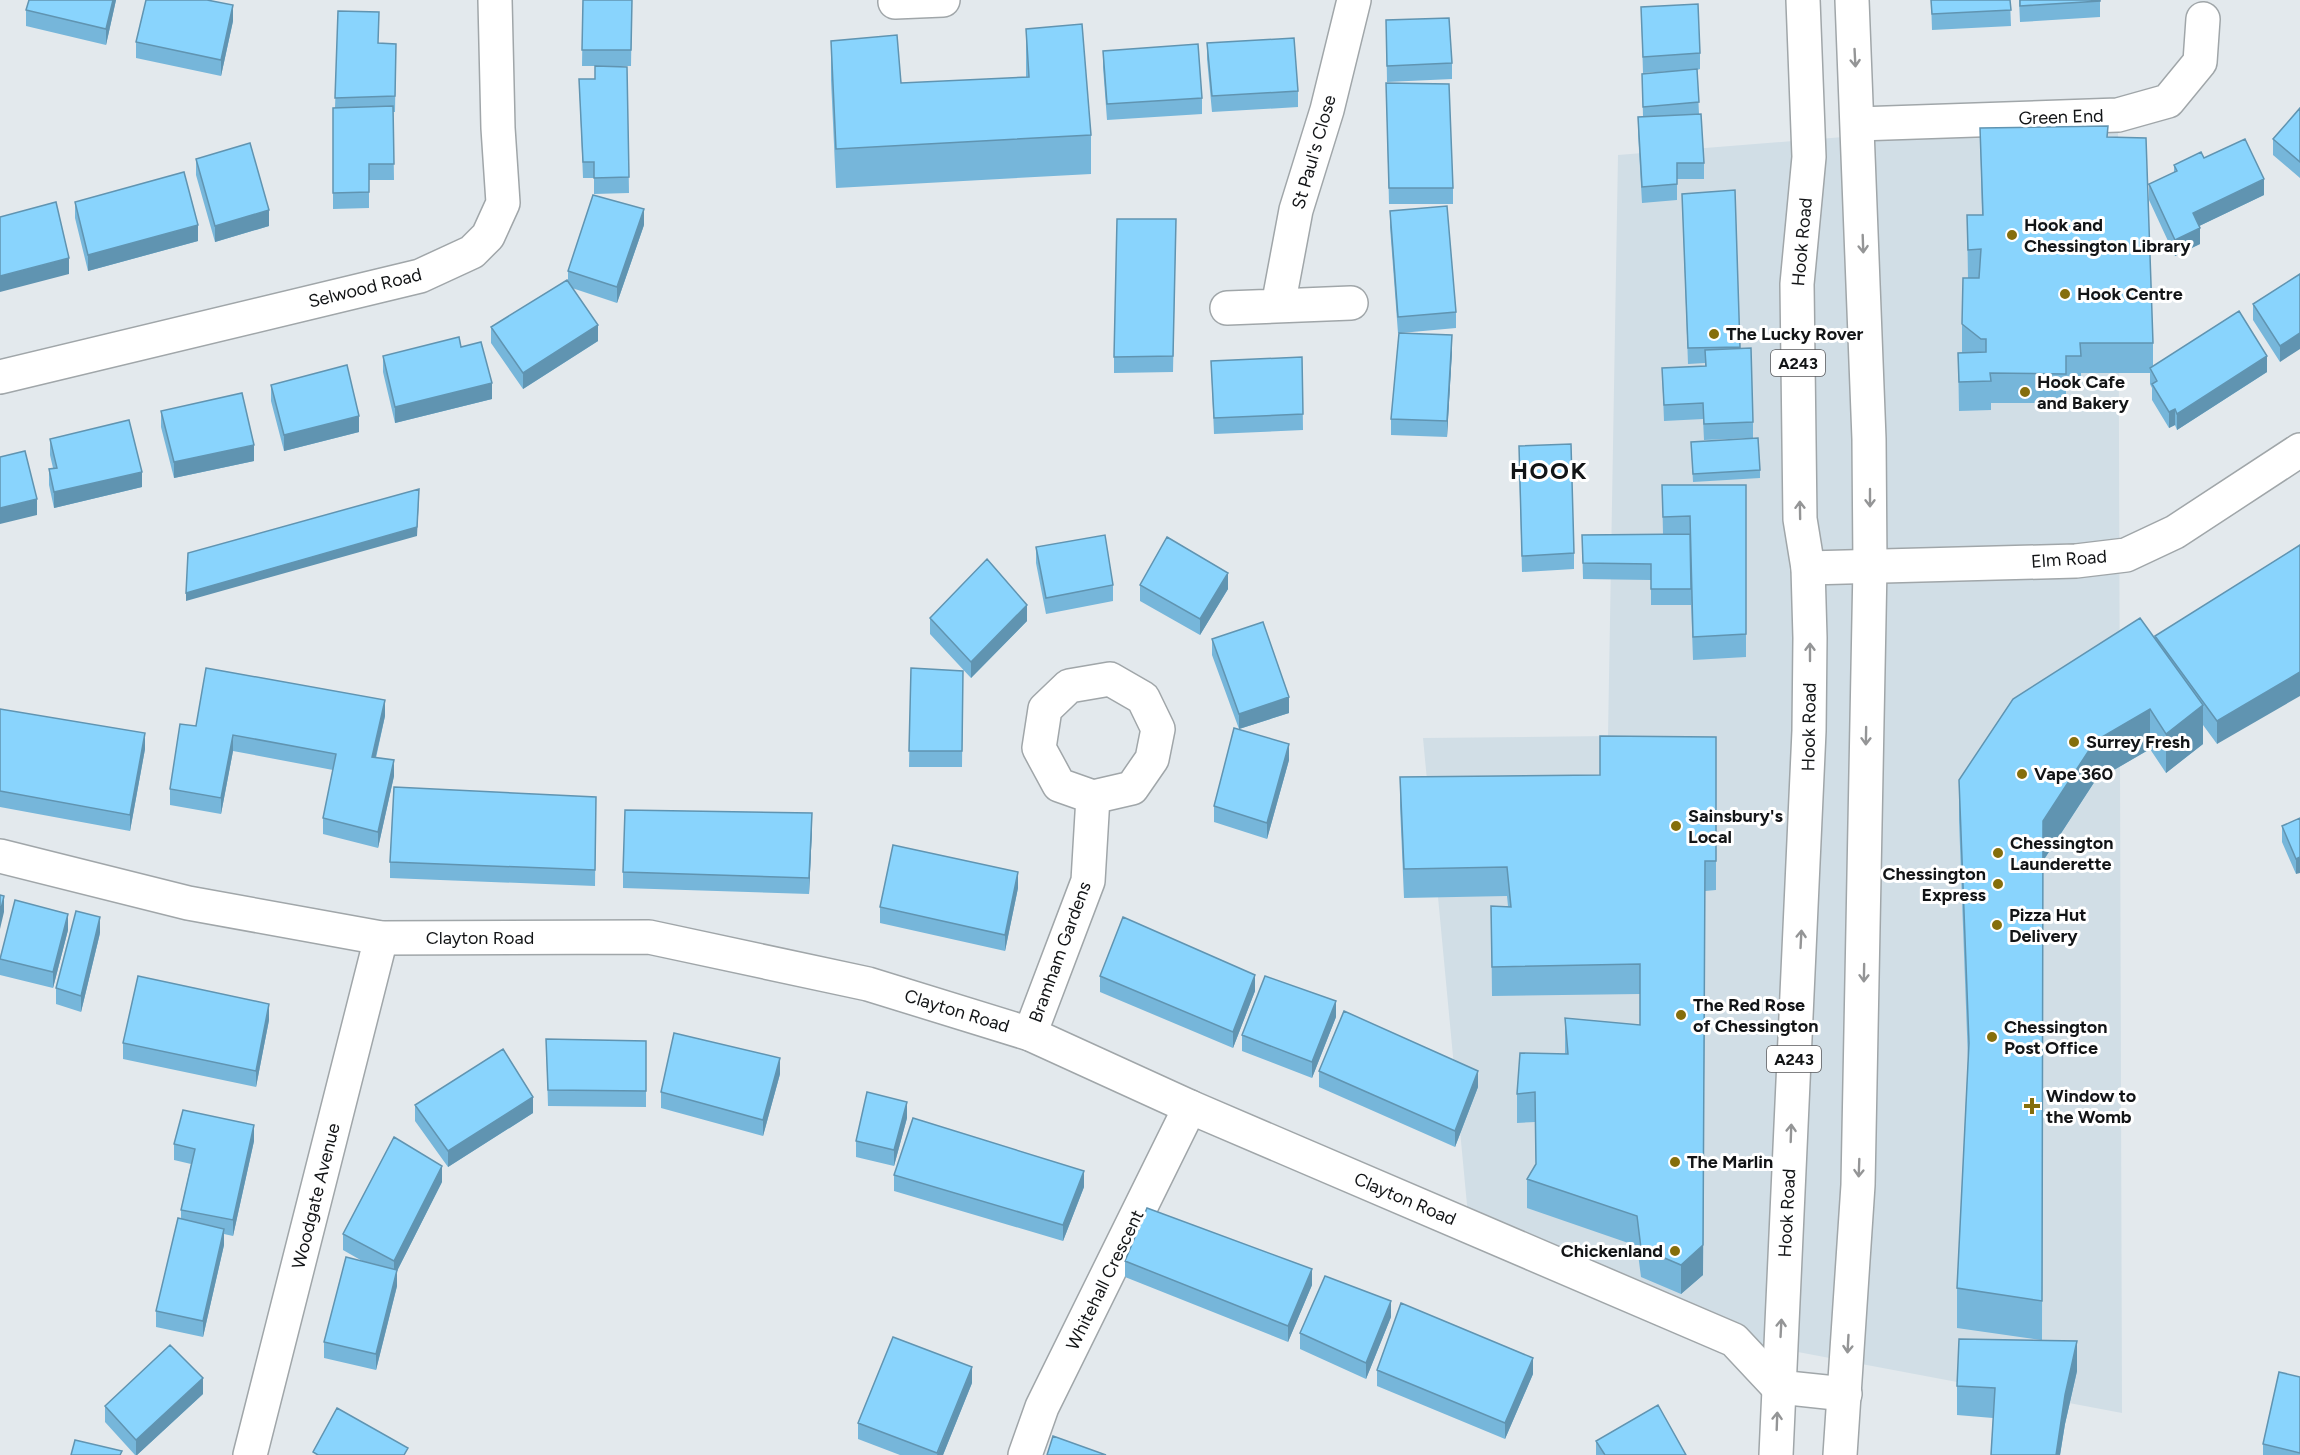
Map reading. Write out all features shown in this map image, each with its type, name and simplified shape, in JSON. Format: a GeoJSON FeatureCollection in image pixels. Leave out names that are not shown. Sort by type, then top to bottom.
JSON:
{"type":"FeatureCollection","features":[{"type":"Feature","properties":{"kind":"main road","name":"Selwood Road"},"geometry":{"type":"LineString","coordinates":[[0,377],[420,276],[472,252],[488,236],[503,203],[498,128],[495,0]]}},
{"type":"Feature","properties":{"kind":"main road"},"geometry":{"type":"LineString","coordinates":[[895,2],[943,0]]}},
{"type":"Feature","properties":{"kind":"main road","name":"St Paul's Close"},"geometry":{"type":"LineString","coordinates":[[1278,306],[1296,210],[1327,110],[1354,0]]}},
{"type":"Feature","properties":{"kind":"main road","name":"Hook Road"},"geometry":{"type":"LineString","coordinates":[[1776,1455],[1809,754],[1810,638],[1808,568],[1800,519],[1797,284],[1809,157],[1803,0]]}},
{"type":"Feature","properties":{"kind":"main road"},"geometry":{"type":"LineString","coordinates":[[1840,1455],[1858,1185],[1870,566],[1869,439],[1852,0]]}},
{"type":"Feature","properties":{"kind":"main road","name":"Green End"},"geometry":{"type":"LineString","coordinates":[[1858,124],[2118,116],[2168,100],[2200,62],[2203,19]]}},
{"type":"Feature","properties":{"kind":"main road"},"geometry":{"type":"LineString","coordinates":[[1227,308],[1351,303]]}},
{"type":"Feature","properties":{"kind":"main road","name":"Elm Road"},"geometry":{"type":"LineString","coordinates":[[1808,568],[2076,561],[2126,555],[2175,532],[2300,450]]}},
{"type":"Feature","properties":{"kind":"main road","name":"Bramham Gardens"},"geometry":{"type":"LineString","coordinates":[[1030,1034],[1088,881],[1093,797]]}},
{"type":"Feature","properties":{"kind":"main road","name":"Clayton Road"},"geometry":{"type":"LineString","coordinates":[[0,856],[188,903],[381,938],[649,937],[868,984],[1030,1034],[1190,1107],[1734,1341],[1779,1387]]}},
{"type":"Feature","properties":{"kind":"main road","name":"Woodgate Avenue"},"geometry":{"type":"LineString","coordinates":[[250,1455],[381,938]]}},
{"type":"Feature","properties":{"kind":"main road","name":"Whitehall Crescent"},"geometry":{"type":"LineString","coordinates":[[1025,1455],[1042,1407],[1190,1107]]}},
{"type":"Feature","properties":{"kind":"main road"},"geometry":{"type":"LineString","coordinates":[[1779,1387],[1845,1394]]}},
{"type":"Feature","properties":{"kind":"shaded area"},"geometry":{"type":"Polygon","coordinates":[[[2118,115],[2122,1413],[1734,1340],[1469,1226],[1423,738],[1608,736],[1618,155],[2118,115]]]}},
{"type":"Feature","properties":{"kind":"building"},"geometry":{"type":"Polygon","coordinates":[[[29,0],[113,0],[106,29],[26,10],[29,0]]]}},
{"type":"Feature","properties":{"kind":"building"},"geometry":{"type":"Polygon","coordinates":[[[146,0],[207,0],[233,5],[221,60],[136,42],[146,0]]]}},
{"type":"Feature","properties":{"kind":"building"},"geometry":{"type":"Polygon","coordinates":[[[583,0],[632,0],[631,50],[582,50],[583,0]]]}},
{"type":"Feature","properties":{"kind":"building"},"geometry":{"type":"Polygon","coordinates":[[[1931,0],[2010,0],[2011,10],[1932,14],[1931,0]]]}},
{"type":"Feature","properties":{"kind":"building"},"geometry":{"type":"Polygon","coordinates":[[[2020,0],[2100,0],[2100,1],[2020,6],[2020,0]]]}},
{"type":"Feature","properties":{"kind":"building"},"geometry":{"type":"Polygon","coordinates":[[[1698,4],[1700,53],[1643,57],[1641,7],[1698,4]]]}},
{"type":"Feature","properties":{"kind":"building"},"geometry":{"type":"Polygon","coordinates":[[[338,11],[379,12],[378,43],[396,44],[395,96],[335,98],[338,11]]]}},
{"type":"Feature","properties":{"kind":"building"},"geometry":{"type":"Polygon","coordinates":[[[1449,18],[1452,63],[1387,66],[1386,20],[1449,18]]]}},
{"type":"Feature","properties":{"kind":"building"},"geometry":{"type":"Polygon","coordinates":[[[1082,24],[1091,135],[836,149],[831,41],[897,35],[901,83],[1029,77],[1026,29],[1082,24]]]}},
{"type":"Feature","properties":{"kind":"building"},"geometry":{"type":"Polygon","coordinates":[[[1294,38],[1298,91],[1212,96],[1207,43],[1294,38]]]}},
{"type":"Feature","properties":{"kind":"building"},"geometry":{"type":"Polygon","coordinates":[[[1198,44],[1202,98],[1107,104],[1103,51],[1198,44]]]}},
{"type":"Feature","properties":{"kind":"building"},"geometry":{"type":"Polygon","coordinates":[[[595,66],[627,67],[629,177],[594,178],[594,162],[583,162],[579,79],[595,79],[595,66]]]}},
{"type":"Feature","properties":{"kind":"building"},"geometry":{"type":"Polygon","coordinates":[[[1697,69],[1699,102],[1643,107],[1642,74],[1697,69]]]}},
{"type":"Feature","properties":{"kind":"building"},"geometry":{"type":"Polygon","coordinates":[[[1386,83],[1449,84],[1453,188],[1389,188],[1386,83]]]}},
{"type":"Feature","properties":{"kind":"building"},"geometry":{"type":"Polygon","coordinates":[[[393,106],[394,164],[369,164],[369,192],[333,193],[333,108],[393,106]]]}},
{"type":"Feature","properties":{"kind":"building"},"geometry":{"type":"Polygon","coordinates":[[[2300,108],[2300,162],[2273,139],[2300,108]]]}},
{"type":"Feature","properties":{"kind":"building"},"geometry":{"type":"Polygon","coordinates":[[[1701,114],[1704,163],[1677,163],[1677,184],[1642,187],[1638,117],[1701,114]]]}},
{"type":"Feature","properties":{"kind":"building","name":"Hook Centre"},"geometry":{"type":"Polygon","coordinates":[[[2108,126],[2107,137],[2146,138],[2153,343],[2080,343],[2081,356],[2066,356],[2066,374],[1990,373],[1991,381],[1959,382],[1958,353],[1986,352],[1986,339],[1981,339],[1962,324],[1963,278],[1979,278],[1981,249],[1968,250],[1967,215],[1983,215],[1980,128],[2108,126]]]}},
{"type":"Feature","properties":{"kind":"building"},"geometry":{"type":"Polygon","coordinates":[[[2245,139],[2264,179],[2193,213],[2200,228],[2175,240],[2149,184],[2177,171],[2174,165],[2201,152],[2204,158],[2245,139]]]}},
{"type":"Feature","properties":{"kind":"building"},"geometry":{"type":"Polygon","coordinates":[[[250,143],[269,210],[215,226],[196,159],[250,143]]]}},
{"type":"Feature","properties":{"kind":"building"},"geometry":{"type":"Polygon","coordinates":[[[184,172],[198,225],[88,255],[75,202],[184,172]]]}},
{"type":"Feature","properties":{"kind":"building"},"geometry":{"type":"Polygon","coordinates":[[[1735,190],[1740,347],[1688,348],[1682,194],[1735,190]]]}},
{"type":"Feature","properties":{"kind":"building"},"geometry":{"type":"Polygon","coordinates":[[[593,195],[644,209],[617,287],[568,271],[593,195]]]}},
{"type":"Feature","properties":{"kind":"building"},"geometry":{"type":"Polygon","coordinates":[[[56,202],[69,258],[0,276],[0,217],[56,202]]]}},
{"type":"Feature","properties":{"kind":"building"},"geometry":{"type":"Polygon","coordinates":[[[1447,206],[1456,312],[1398,317],[1390,211],[1447,206]]]}},
{"type":"Feature","properties":{"kind":"building"},"geometry":{"type":"Polygon","coordinates":[[[1117,219],[1176,219],[1173,356],[1114,357],[1117,219]]]}},
{"type":"Feature","properties":{"kind":"building"},"geometry":{"type":"Polygon","coordinates":[[[2300,274],[2300,333],[2280,346],[2253,304],[2300,274]]]}},
{"type":"Feature","properties":{"kind":"building"},"geometry":{"type":"Polygon","coordinates":[[[567,280],[598,325],[523,373],[491,327],[567,280]]]}},
{"type":"Feature","properties":{"kind":"building"},"geometry":{"type":"Polygon","coordinates":[[[2239,311],[2267,356],[2177,414],[2175,409],[2169,412],[2152,384],[2157,381],[2150,368],[2239,311]]]}},
{"type":"Feature","properties":{"kind":"building"},"geometry":{"type":"Polygon","coordinates":[[[1399,333],[1452,335],[1447,421],[1391,419],[1399,333]]]}},
{"type":"Feature","properties":{"kind":"building"},"geometry":{"type":"Polygon","coordinates":[[[459,337],[461,347],[481,342],[492,383],[395,407],[383,356],[459,337]]]}},
{"type":"Feature","properties":{"kind":"building"},"geometry":{"type":"Polygon","coordinates":[[[1751,348],[1753,422],[1704,424],[1703,403],[1664,405],[1662,368],[1706,366],[1705,350],[1751,348]]]}},
{"type":"Feature","properties":{"kind":"building"},"geometry":{"type":"Polygon","coordinates":[[[1302,357],[1303,414],[1214,418],[1211,361],[1302,357]]]}},
{"type":"Feature","properties":{"kind":"building"},"geometry":{"type":"Polygon","coordinates":[[[347,365],[359,416],[284,435],[271,385],[347,365]]]}},
{"type":"Feature","properties":{"kind":"building"},"geometry":{"type":"Polygon","coordinates":[[[242,393],[254,445],[174,462],[161,411],[242,393]]]}},
{"type":"Feature","properties":{"kind":"building"},"geometry":{"type":"Polygon","coordinates":[[[129,420],[142,472],[54,492],[49,469],[57,468],[50,439],[129,420]]]}},
{"type":"Feature","properties":{"kind":"building"},"geometry":{"type":"Polygon","coordinates":[[[1758,438],[1760,470],[1693,474],[1691,442],[1758,438]]]}},
{"type":"Feature","properties":{"kind":"building"},"geometry":{"type":"Polygon","coordinates":[[[1571,444],[1574,553],[1522,556],[1519,446],[1571,444]]]}},
{"type":"Feature","properties":{"kind":"building"},"geometry":{"type":"Polygon","coordinates":[[[25,451],[37,499],[0,508],[0,457],[25,451]]]}},
{"type":"Feature","properties":{"kind":"building"},"geometry":{"type":"Polygon","coordinates":[[[1662,485],[1746,485],[1746,634],[1693,637],[1690,516],[1663,517],[1662,485]]]}},
{"type":"Feature","properties":{"kind":"building"},"geometry":{"type":"Polygon","coordinates":[[[419,489],[417,527],[186,593],[188,553],[419,489]]]}},
{"type":"Feature","properties":{"kind":"building"},"geometry":{"type":"Polygon","coordinates":[[[1690,534],[1691,589],[1651,589],[1651,564],[1583,563],[1582,535],[1690,534]]]}},
{"type":"Feature","properties":{"kind":"building"},"geometry":{"type":"Polygon","coordinates":[[[1105,535],[1113,585],[1046,598],[1036,547],[1105,535]]]}},
{"type":"Feature","properties":{"kind":"building"},"geometry":{"type":"Polygon","coordinates":[[[1167,537],[1228,573],[1200,619],[1140,585],[1167,537]]]}},
{"type":"Feature","properties":{"kind":"building"},"geometry":{"type":"Polygon","coordinates":[[[2300,545],[2300,672],[2217,721],[2155,636],[2300,545]]]}},
{"type":"Feature","properties":{"kind":"building"},"geometry":{"type":"Polygon","coordinates":[[[987,559],[1027,605],[971,662],[930,618],[987,559]]]}},
{"type":"Feature","properties":{"kind":"building"},"geometry":{"type":"Polygon","coordinates":[[[2140,618],[2203,705],[2166,734],[2150,709],[2095,741],[2043,821],[2042,1301],[1957,1288],[1969,1043],[1959,780],[2013,699],[2140,618]]]}},
{"type":"Feature","properties":{"kind":"building"},"geometry":{"type":"Polygon","coordinates":[[[1263,622],[1289,697],[1239,714],[1212,639],[1263,622]]]}},
{"type":"Feature","properties":{"kind":"building"},"geometry":{"type":"Polygon","coordinates":[[[206,668],[385,700],[372,757],[394,760],[378,832],[323,818],[336,754],[233,735],[221,798],[170,789],[180,724],[196,726],[206,668]]]}},
{"type":"Feature","properties":{"kind":"building"},"geometry":{"type":"Polygon","coordinates":[[[911,668],[963,671],[962,751],[909,751],[911,668]]]}},
{"type":"Feature","properties":{"kind":"building"},"geometry":{"type":"Polygon","coordinates":[[[0,709],[145,733],[130,815],[0,791],[0,709]]]}},
{"type":"Feature","properties":{"kind":"building"},"geometry":{"type":"Polygon","coordinates":[[[1234,728],[1289,744],[1267,823],[1214,806],[1234,728]]]}},
{"type":"Feature","properties":{"kind":"building"},"geometry":{"type":"Polygon","coordinates":[[[1600,736],[1716,737],[1716,861],[1705,861],[1703,1245],[1681,1265],[1641,1248],[1637,1216],[1527,1179],[1536,1164],[1535,1092],[1517,1094],[1520,1053],[1568,1054],[1565,1018],[1640,1025],[1640,964],[1492,967],[1491,906],[1511,907],[1507,867],[1404,869],[1400,777],[1600,775],[1600,736]]]}},
{"type":"Feature","properties":{"kind":"building"},"geometry":{"type":"Polygon","coordinates":[[[394,787],[596,797],[595,870],[390,862],[394,787]]]}},
{"type":"Feature","properties":{"kind":"building"},"geometry":{"type":"Polygon","coordinates":[[[625,810],[812,813],[809,878],[623,872],[625,810]]]}},
{"type":"Feature","properties":{"kind":"building"},"geometry":{"type":"Polygon","coordinates":[[[2300,818],[2300,857],[2296,859],[2282,826],[2300,818]]]}},
{"type":"Feature","properties":{"kind":"building"},"geometry":{"type":"Polygon","coordinates":[[[893,845],[1018,872],[1005,935],[880,907],[893,845]]]}},
{"type":"Feature","properties":{"kind":"building"},"geometry":{"type":"Polygon","coordinates":[[[0,895],[4,896],[0,913],[0,895]]]}},
{"type":"Feature","properties":{"kind":"building"},"geometry":{"type":"Polygon","coordinates":[[[15,900],[68,914],[53,972],[0,959],[15,900]]]}},
{"type":"Feature","properties":{"kind":"building"},"geometry":{"type":"Polygon","coordinates":[[[76,911],[100,917],[81,996],[56,988],[76,911]]]}},
{"type":"Feature","properties":{"kind":"building"},"geometry":{"type":"Polygon","coordinates":[[[1123,917],[1255,975],[1233,1032],[1100,976],[1123,917]]]}},
{"type":"Feature","properties":{"kind":"building"},"geometry":{"type":"Polygon","coordinates":[[[138,976],[269,1004],[256,1071],[123,1043],[138,976]]]}},
{"type":"Feature","properties":{"kind":"building"},"geometry":{"type":"Polygon","coordinates":[[[1265,976],[1336,1001],[1312,1062],[1242,1035],[1265,976]]]}},
{"type":"Feature","properties":{"kind":"building"},"geometry":{"type":"Polygon","coordinates":[[[1344,1011],[1478,1071],[1455,1131],[1319,1071],[1344,1011]]]}},
{"type":"Feature","properties":{"kind":"building"},"geometry":{"type":"Polygon","coordinates":[[[674,1033],[780,1058],[763,1120],[661,1092],[674,1033]]]}},
{"type":"Feature","properties":{"kind":"building"},"geometry":{"type":"Polygon","coordinates":[[[546,1039],[646,1041],[646,1091],[548,1090],[546,1039]]]}},
{"type":"Feature","properties":{"kind":"building"},"geometry":{"type":"Polygon","coordinates":[[[503,1049],[533,1097],[448,1151],[415,1105],[503,1049]]]}},
{"type":"Feature","properties":{"kind":"building"},"geometry":{"type":"Polygon","coordinates":[[[867,1092],[907,1102],[894,1150],[856,1141],[867,1092]]]}},
{"type":"Feature","properties":{"kind":"building"},"geometry":{"type":"Polygon","coordinates":[[[183,1110],[254,1125],[233,1220],[181,1210],[195,1149],[174,1144],[183,1110]]]}},
{"type":"Feature","properties":{"kind":"building"},"geometry":{"type":"Polygon","coordinates":[[[913,1118],[1084,1171],[1063,1225],[894,1175],[913,1118]]]}},
{"type":"Feature","properties":{"kind":"building"},"geometry":{"type":"Polygon","coordinates":[[[394,1137],[442,1166],[394,1261],[343,1234],[394,1137]]]}},
{"type":"Feature","properties":{"kind":"building"},"geometry":{"type":"Polygon","coordinates":[[[1147,1208],[1312,1269],[1288,1326],[1125,1261],[1147,1208]]]}},
{"type":"Feature","properties":{"kind":"building"},"geometry":{"type":"Polygon","coordinates":[[[178,1218],[224,1229],[203,1321],[156,1311],[178,1218]]]}},
{"type":"Feature","properties":{"kind":"building"},"geometry":{"type":"Polygon","coordinates":[[[346,1257],[397,1270],[376,1354],[324,1342],[346,1257]]]}},
{"type":"Feature","properties":{"kind":"building"},"geometry":{"type":"Polygon","coordinates":[[[1325,1276],[1391,1301],[1366,1363],[1300,1333],[1325,1276]]]}},
{"type":"Feature","properties":{"kind":"building"},"geometry":{"type":"Polygon","coordinates":[[[1401,1303],[1533,1358],[1505,1423],[1377,1370],[1401,1303]]]}},
{"type":"Feature","properties":{"kind":"building"},"geometry":{"type":"Polygon","coordinates":[[[893,1337],[972,1367],[937,1453],[858,1423],[893,1337]]]}},
{"type":"Feature","properties":{"kind":"building"},"geometry":{"type":"Polygon","coordinates":[[[1959,1339],[2077,1341],[2065,1395],[2056,1455],[1991,1455],[1995,1388],[1957,1386],[1959,1339]]]}},
{"type":"Feature","properties":{"kind":"building"},"geometry":{"type":"Polygon","coordinates":[[[170,1345],[203,1378],[136,1440],[105,1406],[170,1345]]]}},
{"type":"Feature","properties":{"kind":"building"},"geometry":{"type":"Polygon","coordinates":[[[2279,1372],[2300,1377],[2300,1453],[2263,1444],[2279,1372]]]}},
{"type":"Feature","properties":{"kind":"building"},"geometry":{"type":"Polygon","coordinates":[[[1658,1405],[1686,1455],[1605,1455],[1596,1441],[1658,1405]]]}},
{"type":"Feature","properties":{"kind":"building"},"geometry":{"type":"Polygon","coordinates":[[[337,1408],[408,1448],[404,1455],[318,1455],[313,1452],[337,1408]]]}},
{"type":"Feature","properties":{"kind":"building"},"geometry":{"type":"Polygon","coordinates":[[[1053,1436],[1106,1455],[1047,1455],[1053,1436]]]}},
{"type":"Feature","properties":{"kind":"building"},"geometry":{"type":"Polygon","coordinates":[[[75,1440],[122,1451],[120,1455],[71,1455],[75,1440]]]}},
{"type":"Feature","properties":{"kind":"place","name":"Hook and Chessington Library"},"geometry":{"type":"Point","coordinates":[2012,235]}},
{"type":"Feature","properties":{"kind":"place","name":"Hook Centre"},"geometry":{"type":"Point","coordinates":[2065,294]}},
{"type":"Feature","properties":{"kind":"place","name":"The Lucky Rover"},"geometry":{"type":"Point","coordinates":[1714,334]}},
{"type":"Feature","properties":{"kind":"place","name":"Hook Cafe and Bakery"},"geometry":{"type":"Point","coordinates":[2025,392]}},
{"type":"Feature","properties":{"kind":"place","name":"Surrey Fresh"},"geometry":{"type":"Point","coordinates":[2074,742]}},
{"type":"Feature","properties":{"kind":"place","name":"Vape 360"},"geometry":{"type":"Point","coordinates":[2022,774]}},
{"type":"Feature","properties":{"kind":"place","name":"Sainsbury's Local"},"geometry":{"type":"Point","coordinates":[1676,826]}},
{"type":"Feature","properties":{"kind":"place","name":"Chessington Launderette"},"geometry":{"type":"Point","coordinates":[1998,853]}},
{"type":"Feature","properties":{"kind":"place","name":"Chessington Express"},"geometry":{"type":"Point","coordinates":[1998,884]}},
{"type":"Feature","properties":{"kind":"place","name":"Pizza Hut Delivery"},"geometry":{"type":"Point","coordinates":[1997,925]}},
{"type":"Feature","properties":{"kind":"place","name":"The Red Rose of Chessington"},"geometry":{"type":"Point","coordinates":[1681,1015]}},
{"type":"Feature","properties":{"kind":"place","name":"Chessington Post Office"},"geometry":{"type":"Point","coordinates":[1992,1037]}},
{"type":"Feature","properties":{"kind":"place","name":"Window to the Womb"},"geometry":{"type":"Point","coordinates":[2032,1106]}},
{"type":"Feature","properties":{"kind":"place","name":"The Marlin"},"geometry":{"type":"Point","coordinates":[1675,1162]}},
{"type":"Feature","properties":{"kind":"place","name":"Chickenland"},"geometry":{"type":"Point","coordinates":[1675,1251]}},
{"type":"Feature","properties":{"kind":"district","name":"HOOK"},"geometry":{"type":"Point","coordinates":[1549,471]}}]}
